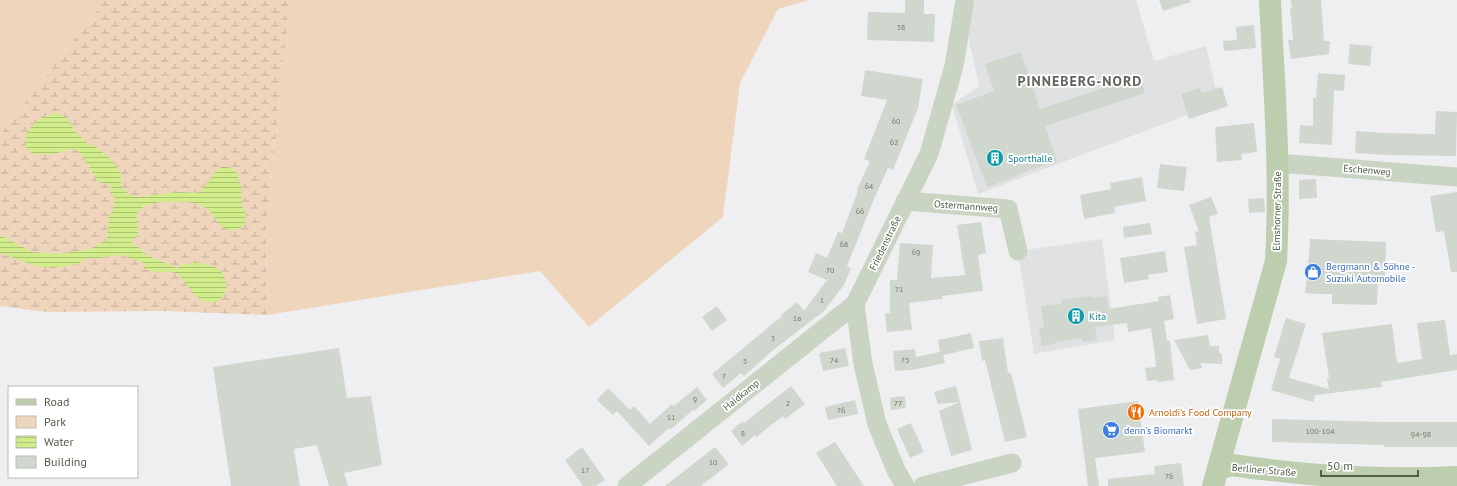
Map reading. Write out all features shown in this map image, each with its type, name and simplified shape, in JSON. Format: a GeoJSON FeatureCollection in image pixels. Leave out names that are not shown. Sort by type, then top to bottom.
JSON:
{"type":"FeatureCollection","features":[{"type":"Feature","properties":{"kind":"main road","name":"Elmshorner Straße"},"geometry":{"type":"LineString","coordinates":[[1216,478],[1276,261],[1278,226],[1278,166],[1270,0]]}},
{"type":"Feature","properties":{"kind":"main road","name":"Berliner Straße"},"geometry":{"type":"LineString","coordinates":[[1216,478],[1232,465],[1334,477],[1457,478]]}},
{"type":"Feature","properties":{"kind":"street","name":"Friedenstraße"},"geometry":{"type":"LineString","coordinates":[[855,304],[929,154],[954,66],[965,0]]}},
{"type":"Feature","properties":{"kind":"street","name":"Eschenweg"},"geometry":{"type":"LineString","coordinates":[[1278,166],[1291,164],[1457,178]]}},
{"type":"Feature","properties":{"kind":"street","name":"Ostermannweg"},"geometry":{"type":"LineString","coordinates":[[905,201],[1008,209],[1018,251]]}},
{"type":"Feature","properties":{"kind":"street","name":"Haidkamp"},"geometry":{"type":"LineString","coordinates":[[627,486],[855,304]]}},
{"type":"Feature","properties":{"kind":"street"},"geometry":{"type":"LineString","coordinates":[[855,304],[863,364],[877,424],[896,470],[906,486]]}},
{"type":"Feature","properties":{"kind":"street"},"geometry":{"type":"LineString","coordinates":[[923,486],[1012,463]]}},
{"type":"Feature","properties":{"kind":"shaded area"},"geometry":{"type":"Polygon","coordinates":[[[975,0],[1136,0],[1154,61],[1206,46],[1219,103],[978,194],[952,105],[979,86],[968,36],[975,0]]]}},
{"type":"Feature","properties":{"kind":"shaded area"},"geometry":{"type":"Polygon","coordinates":[[[1102,239],[1115,340],[1034,354],[1018,251],[1102,239]]]}},
{"type":"Feature","properties":{"kind":"green space"},"geometry":{"type":"Polygon","coordinates":[[[0,0],[105,0],[0,135],[0,0]]]}},
{"type":"Feature","properties":{"kind":"green space"},"geometry":{"type":"Polygon","coordinates":[[[105,0],[290,0],[266,230],[267,315],[162,311],[46,312],[0,306],[0,135],[105,0]]]}},
{"type":"Feature","properties":{"kind":"green space"},"geometry":{"type":"Polygon","coordinates":[[[290,0],[809,0],[778,9],[740,83],[723,217],[589,327],[540,271],[267,315],[266,230],[290,0]]]}},
{"type":"Feature","properties":{"kind":"water"},"geometry":{"type":"Polygon","coordinates":[[[57,113],[70,122],[73,129],[88,144],[95,146],[112,160],[120,173],[121,186],[129,194],[136,197],[178,192],[197,193],[202,190],[215,172],[221,167],[228,167],[236,171],[241,187],[242,206],[246,215],[245,225],[237,229],[225,229],[209,211],[199,205],[184,202],[158,203],[146,206],[138,213],[136,220],[138,235],[131,240],[132,243],[141,249],[144,254],[177,268],[185,263],[189,265],[195,262],[214,266],[221,272],[226,280],[225,293],[220,299],[212,302],[201,300],[177,274],[148,270],[144,268],[146,265],[144,263],[120,255],[84,259],[78,264],[53,268],[36,266],[0,253],[0,235],[32,252],[54,254],[88,250],[107,240],[109,215],[113,211],[115,198],[110,194],[111,188],[108,184],[98,182],[79,151],[70,149],[54,154],[35,154],[29,151],[25,146],[31,126],[49,115],[57,113]]]}},
{"type":"Feature","properties":{"kind":"building"},"geometry":{"type":"Polygon","coordinates":[[[905,0],[924,0],[924,14],[935,14],[934,42],[867,40],[868,12],[905,13],[905,0]]]}},
{"type":"Feature","properties":{"kind":"building"},"geometry":{"type":"Polygon","coordinates":[[[1159,0],[1190,0],[1191,2],[1163,11],[1159,0]]]}},
{"type":"Feature","properties":{"kind":"building"},"geometry":{"type":"Polygon","coordinates":[[[1291,0],[1321,0],[1324,41],[1330,41],[1329,54],[1291,59],[1288,40],[1293,40],[1290,8],[1292,8],[1291,0]]]}},
{"type":"Feature","properties":{"kind":"building"},"geometry":{"type":"Polygon","coordinates":[[[1254,25],[1256,48],[1224,51],[1223,41],[1237,40],[1236,27],[1254,25]]]}},
{"type":"Feature","properties":{"kind":"building"},"geometry":{"type":"Polygon","coordinates":[[[1350,44],[1372,46],[1370,66],[1348,64],[1350,44]]]}},
{"type":"Feature","properties":{"kind":"building"},"geometry":{"type":"Polygon","coordinates":[[[1021,52],[1040,109],[1140,76],[1145,93],[1045,126],[1057,161],[987,187],[956,105],[994,91],[985,64],[1021,52]]]}},
{"type":"Feature","properties":{"kind":"building"},"geometry":{"type":"Polygon","coordinates":[[[865,70],[923,79],[918,108],[893,170],[888,168],[874,199],[847,266],[851,268],[844,285],[824,311],[772,351],[744,376],[741,373],[723,388],[712,374],[797,302],[804,311],[827,280],[808,272],[816,253],[827,258],[838,232],[842,233],[858,191],[857,190],[870,161],[864,159],[887,100],[861,96],[865,70]]]}},
{"type":"Feature","properties":{"kind":"building"},"geometry":{"type":"Polygon","coordinates":[[[1318,73],[1345,75],[1344,91],[1334,90],[1332,145],[1299,143],[1300,125],[1313,126],[1313,98],[1316,98],[1318,73]]]}},
{"type":"Feature","properties":{"kind":"building"},"geometry":{"type":"Polygon","coordinates":[[[1222,87],[1228,106],[1189,119],[1181,94],[1200,88],[1202,93],[1222,87]]]}},
{"type":"Feature","properties":{"kind":"building"},"geometry":{"type":"Polygon","coordinates":[[[1436,111],[1457,112],[1456,156],[1355,153],[1356,131],[1435,134],[1436,111]]]}},
{"type":"Feature","properties":{"kind":"building"},"geometry":{"type":"Polygon","coordinates":[[[1254,123],[1257,152],[1241,154],[1242,160],[1217,162],[1215,127],[1254,123]]]}},
{"type":"Feature","properties":{"kind":"building"},"geometry":{"type":"Polygon","coordinates":[[[1160,164],[1187,167],[1184,191],[1157,188],[1160,164]]]}},
{"type":"Feature","properties":{"kind":"building"},"geometry":{"type":"Polygon","coordinates":[[[1142,177],[1146,201],[1114,207],[1115,213],[1084,219],[1080,195],[1111,189],[1110,183],[1142,177]]]}},
{"type":"Feature","properties":{"kind":"building"},"geometry":{"type":"Polygon","coordinates":[[[1316,179],[1317,198],[1299,199],[1299,180],[1316,179]]]}},
{"type":"Feature","properties":{"kind":"building"},"geometry":{"type":"Polygon","coordinates":[[[1457,192],[1457,272],[1451,272],[1444,231],[1436,232],[1430,196],[1457,192]]]}},
{"type":"Feature","properties":{"kind":"building"},"geometry":{"type":"Polygon","coordinates":[[[1211,197],[1218,214],[1209,217],[1226,319],[1197,324],[1184,247],[1197,245],[1195,232],[1199,231],[1189,205],[1211,197]]]}},
{"type":"Feature","properties":{"kind":"building"},"geometry":{"type":"Polygon","coordinates":[[[1264,198],[1265,212],[1249,213],[1248,199],[1264,198]]]}},
{"type":"Feature","properties":{"kind":"building"},"geometry":{"type":"Polygon","coordinates":[[[981,222],[986,253],[978,255],[983,291],[942,296],[942,299],[909,303],[912,330],[887,332],[885,313],[890,313],[890,280],[897,280],[900,243],[933,245],[931,278],[965,275],[957,225],[981,222]]]}},
{"type":"Feature","properties":{"kind":"building"},"geometry":{"type":"Polygon","coordinates":[[[1150,223],[1152,234],[1124,238],[1123,227],[1150,223]]]}},
{"type":"Feature","properties":{"kind":"building"},"geometry":{"type":"Polygon","coordinates":[[[1310,239],[1386,242],[1385,281],[1378,281],[1377,305],[1332,304],[1332,294],[1317,294],[1316,291],[1316,294],[1305,293],[1310,239]]]}},
{"type":"Feature","properties":{"kind":"building"},"geometry":{"type":"Polygon","coordinates":[[[1165,251],[1168,272],[1148,275],[1149,279],[1124,283],[1120,258],[1165,251]]]}},
{"type":"Feature","properties":{"kind":"building"},"geometry":{"type":"Polygon","coordinates":[[[1170,295],[1174,319],[1164,321],[1167,341],[1170,341],[1174,380],[1157,382],[1157,380],[1147,381],[1145,368],[1156,367],[1151,328],[1128,332],[1127,323],[1095,327],[1097,340],[1082,342],[1082,338],[1055,342],[1055,344],[1042,346],[1039,328],[1044,327],[1041,306],[1062,304],[1061,300],[1090,296],[1091,298],[1107,296],[1108,309],[1159,301],[1158,297],[1170,295]]]}},
{"type":"Feature","properties":{"kind":"building"},"geometry":{"type":"Polygon","coordinates":[[[717,306],[727,320],[712,331],[702,317],[717,306]]]}},
{"type":"Feature","properties":{"kind":"building"},"geometry":{"type":"Polygon","coordinates":[[[1286,318],[1306,324],[1289,378],[1329,389],[1327,378],[1329,378],[1322,333],[1392,324],[1397,363],[1422,359],[1417,323],[1445,320],[1450,355],[1457,354],[1457,370],[1381,382],[1382,387],[1315,395],[1313,402],[1271,390],[1280,359],[1274,357],[1286,318]]]}},
{"type":"Feature","properties":{"kind":"building"},"geometry":{"type":"Polygon","coordinates":[[[971,333],[974,348],[943,355],[945,363],[912,370],[895,371],[893,351],[915,349],[916,357],[940,352],[938,340],[971,333]]]}},
{"type":"Feature","properties":{"kind":"building"},"geometry":{"type":"Polygon","coordinates":[[[1208,335],[1210,346],[1219,346],[1219,353],[1222,354],[1222,364],[1200,363],[1202,368],[1190,370],[1174,340],[1208,335]]]}},
{"type":"Feature","properties":{"kind":"building"},"geometry":{"type":"Polygon","coordinates":[[[1003,338],[1008,373],[1011,373],[1027,437],[1005,442],[985,360],[982,361],[979,341],[1003,338]]]}},
{"type":"Feature","properties":{"kind":"building"},"geometry":{"type":"Polygon","coordinates":[[[339,348],[347,398],[371,396],[382,465],[344,473],[348,486],[329,486],[317,445],[294,449],[300,486],[231,486],[213,367],[339,348]]]}},
{"type":"Feature","properties":{"kind":"building"},"geometry":{"type":"Polygon","coordinates":[[[845,348],[849,366],[823,371],[819,353],[845,348]]]}},
{"type":"Feature","properties":{"kind":"building"},"geometry":{"type":"Polygon","coordinates":[[[791,386],[805,404],[785,419],[783,416],[756,437],[755,435],[742,446],[731,431],[743,421],[744,423],[791,386]]]}},
{"type":"Feature","properties":{"kind":"building"},"geometry":{"type":"Polygon","coordinates":[[[956,386],[960,402],[938,404],[934,392],[956,386]]]}},
{"type":"Feature","properties":{"kind":"building"},"geometry":{"type":"Polygon","coordinates":[[[697,387],[707,400],[670,430],[669,428],[649,446],[617,411],[613,415],[597,400],[608,388],[630,410],[634,406],[650,424],[672,404],[674,406],[697,387]]]}},
{"type":"Feature","properties":{"kind":"building"},"geometry":{"type":"Polygon","coordinates":[[[901,396],[905,397],[906,408],[891,410],[890,398],[901,396]]]}},
{"type":"Feature","properties":{"kind":"building"},"geometry":{"type":"Polygon","coordinates":[[[855,400],[858,414],[828,420],[825,407],[855,400]]]}},
{"type":"Feature","properties":{"kind":"building","name":"denn's Biomarkt"},"geometry":{"type":"Polygon","coordinates":[[[1138,401],[1145,452],[1095,458],[1099,486],[1088,486],[1078,409],[1138,401]]]}},
{"type":"Feature","properties":{"kind":"building"},"geometry":{"type":"Polygon","coordinates":[[[960,402],[972,450],[951,456],[939,411],[960,402]]]}},
{"type":"Feature","properties":{"kind":"building"},"geometry":{"type":"Polygon","coordinates":[[[1272,419],[1457,422],[1457,447],[1384,447],[1384,445],[1272,442],[1272,419]]]}},
{"type":"Feature","properties":{"kind":"building"},"geometry":{"type":"Polygon","coordinates":[[[911,423],[924,452],[910,458],[897,429],[911,423]]]}},
{"type":"Feature","properties":{"kind":"building"},"geometry":{"type":"Polygon","coordinates":[[[835,442],[864,486],[837,486],[816,453],[835,442]]]}},
{"type":"Feature","properties":{"kind":"building"},"geometry":{"type":"Polygon","coordinates":[[[582,447],[605,480],[596,486],[583,486],[565,460],[582,447]]]}},
{"type":"Feature","properties":{"kind":"building"},"geometry":{"type":"Polygon","coordinates":[[[715,447],[729,464],[701,486],[665,486],[715,447]]]}},
{"type":"Feature","properties":{"kind":"building"},"geometry":{"type":"Polygon","coordinates":[[[1181,463],[1184,486],[1108,486],[1108,479],[1155,474],[1154,466],[1181,463]]]}},
{"type":"Feature","properties":{"kind":"place","name":"Sporthalle"},"geometry":{"type":"Point","coordinates":[995,158]}},
{"type":"Feature","properties":{"kind":"place","name":"Bergmann & Söhne - Suzuki Automobile"},"geometry":{"type":"Point","coordinates":[1313,272]}},
{"type":"Feature","properties":{"kind":"place","name":"Kita"},"geometry":{"type":"Point","coordinates":[1076,316]}},
{"type":"Feature","properties":{"kind":"place","name":"Arnoldi's Food Company"},"geometry":{"type":"Point","coordinates":[1136,412]}},
{"type":"Feature","properties":{"kind":"place","name":"denn's Biomarkt"},"geometry":{"type":"Point","coordinates":[1111,430]}},
{"type":"Feature","properties":{"kind":"district","name":"PINNEBERG-NORD"},"geometry":{"type":"Point","coordinates":[1080,81]}}]}
